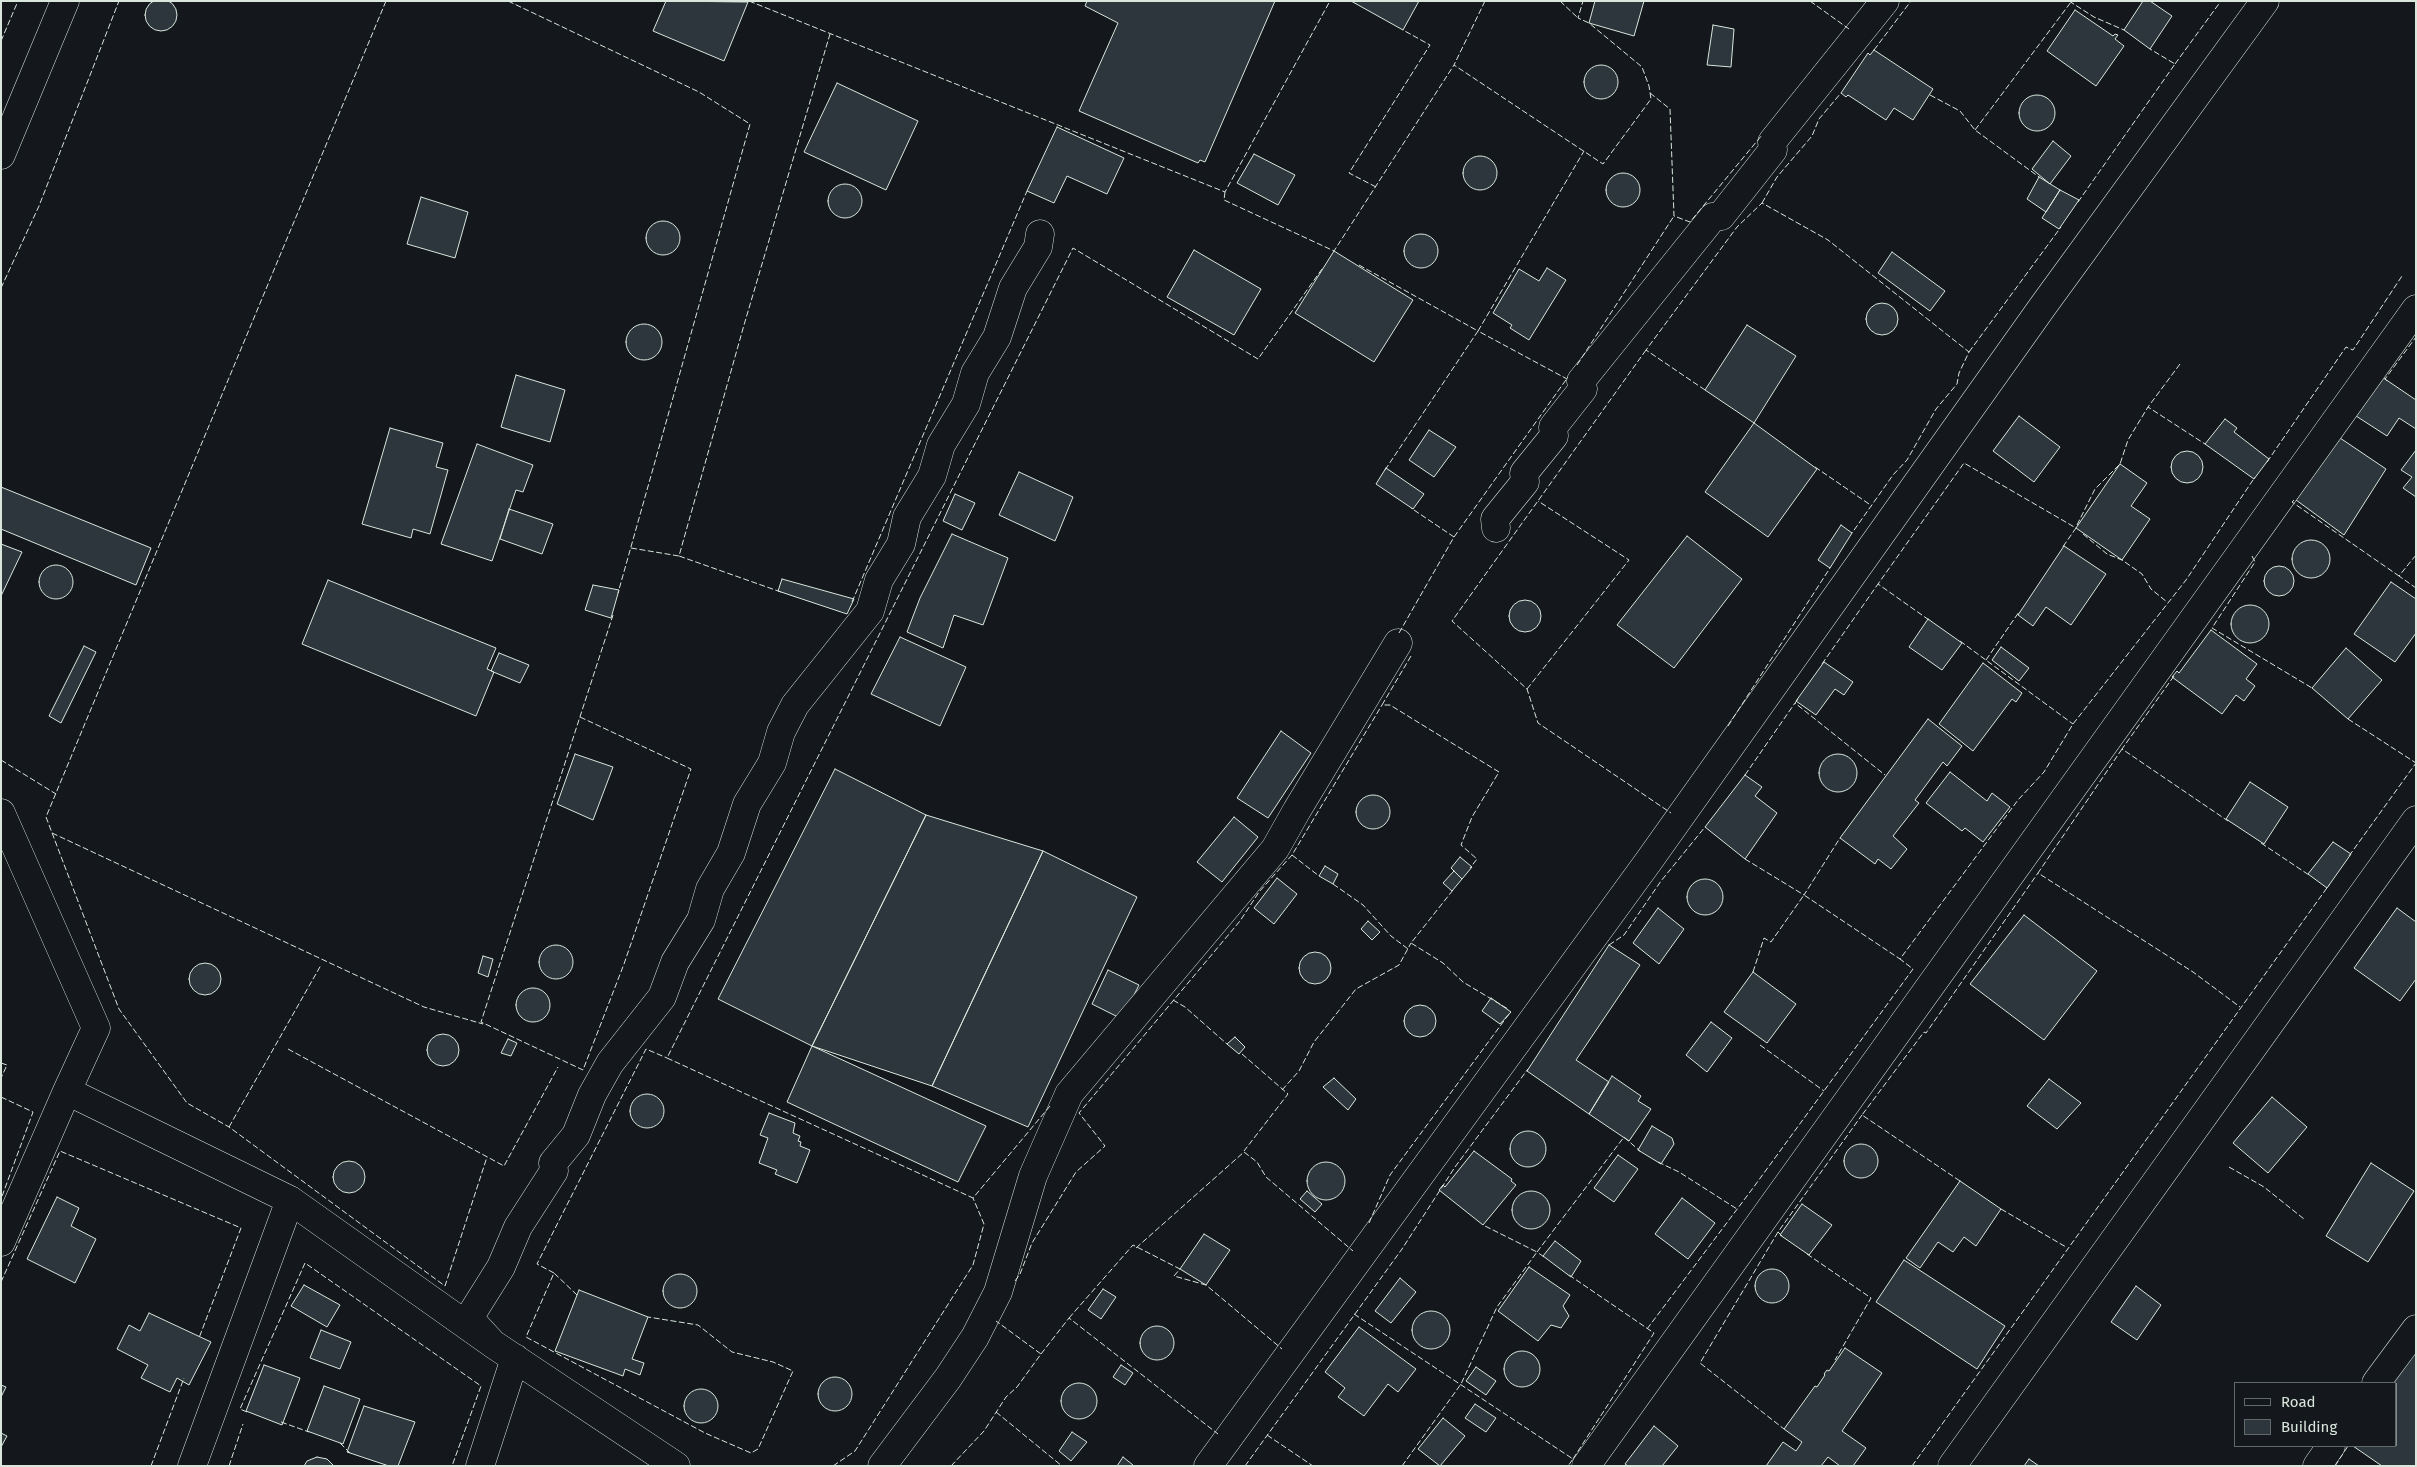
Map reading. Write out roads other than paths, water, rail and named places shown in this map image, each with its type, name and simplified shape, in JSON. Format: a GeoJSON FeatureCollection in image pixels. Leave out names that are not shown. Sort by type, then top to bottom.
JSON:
{"type":"FeatureCollection","features":[{"type":"Feature","properties":{"kind":"street"},"geometry":{"type":"LineString","coordinates":[[1,155],[65,1]]}},
{"type":"Feature","properties":{"kind":"street"},"geometry":{"type":"LineString","coordinates":[[1496,528],[1495,519],[1525,482],[1524,473],[1554,436],[1553,427],[1583,390],[1582,381],[1713,217],[1721,216],[1773,150],[1772,142],[1885,1]]}},
{"type":"Feature","properties":{"kind":"street"},"geometry":{"type":"LineString","coordinates":[[1208,1466],[1648,862],[2037,314],[2265,1]]}},
{"type":"Feature","properties":{"kind":"street"},"geometry":{"type":"LineString","coordinates":[[504,1351],[469,1318],[501,1267],[518,1227],[554,1171],[554,1163],[576,1135],[592,1095],[610,1063],[662,997],[675,962],[701,920],[710,890],[731,853],[747,804],[772,763],[782,732],[795,705],[870,611],[879,580],[901,544],[906,518],[932,476],[941,445],[966,404],[975,373],[997,337],[1013,288],[1038,247],[1040,234]]}},
{"type":"Feature","properties":{"kind":"street"},"geometry":{"type":"LineString","coordinates":[[1586,1466],[2416,309]]}},
{"type":"Feature","properties":{"kind":"street"},"geometry":{"type":"LineString","coordinates":[[882,1466],[948,1378],[975,1337],[998,1292],[1033,1176],[1069,1094],[1276,849],[1297,810],[1398,643]]}},
{"type":"Feature","properties":{"kind":"street"},"geometry":{"type":"LineString","coordinates":[[1,813],[96,1028],[1,1242]]}},
{"type":"Feature","properties":{"kind":"street"},"geometry":{"type":"LineString","coordinates":[[1952,1466],[2416,820]]}},
{"type":"Feature","properties":{"kind":"street"},"geometry":{"type":"LineString","coordinates":[[67,1091],[290,1200],[504,1351],[676,1466]]}},
{"type":"Feature","properties":{"kind":"street"},"geometry":{"type":"LineString","coordinates":[[192,1466],[290,1200]]}},
{"type":"Feature","properties":{"kind":"street"},"geometry":{"type":"LineString","coordinates":[[2377,1382],[2416,1329]]}},
{"type":"Feature","properties":{"kind":"street"},"geometry":{"type":"LineString","coordinates":[[480,1466],[504,1351]]}},
{"type":"Feature","properties":{"kind":"street"},"geometry":{"type":"LineString","coordinates":[[2317,1466],[2330,1447]]}}]}
